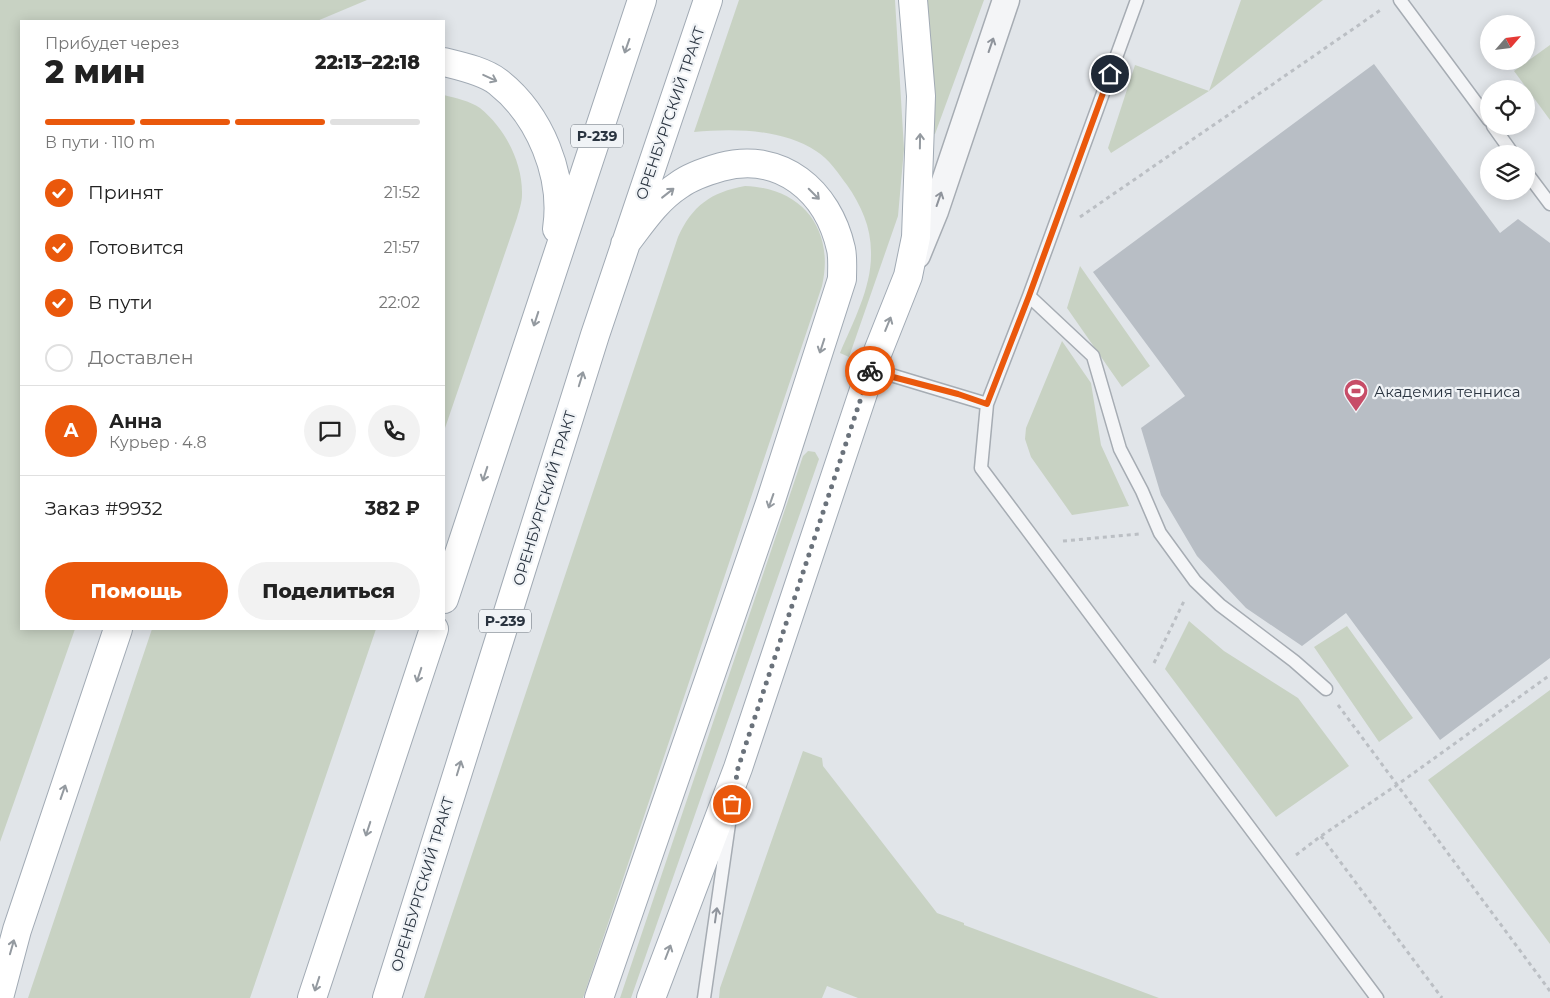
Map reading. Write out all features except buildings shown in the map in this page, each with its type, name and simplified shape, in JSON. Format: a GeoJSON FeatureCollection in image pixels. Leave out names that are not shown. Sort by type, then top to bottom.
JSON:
{"type":"FeatureCollection","features":[{"type":"Feature","properties":{"kind":"main road","name":"Р-239"},"geometry":{"type":"LineString","coordinates":[[445,596],[642,0]]}},
{"type":"Feature","properties":{"kind":"main road","name":"ОРЕНБУРГСКИЙ ТРАКТ"},"geometry":{"type":"LineString","coordinates":[[387,998],[626,244],[708,0]]}},
{"type":"Feature","properties":{"kind":"main road"},"geometry":{"type":"LineString","coordinates":[[651,998],[738,768],[870,369],[908,276],[916,237],[921,96],[914,0]]}},
{"type":"Feature","properties":{"kind":"main road"},"geometry":{"type":"LineString","coordinates":[[445,62],[465,66],[497,81],[516,100],[537,128],[551,160],[558,188],[558,220],[551,273]]}},
{"type":"Feature","properties":{"kind":"main road"},"geometry":{"type":"LineString","coordinates":[[599,998],[770,503],[842,279],[841,250],[833,225],[820,200],[801,181],[793,176],[777,168],[754,163],[729,165],[705,172],[680,184],[657,202],[626,244]]}},
{"type":"Feature","properties":{"kind":"main road"},"geometry":{"type":"LineString","coordinates":[[0,994],[17,930],[118,630]]}},
{"type":"Feature","properties":{"kind":"main road"},"geometry":{"type":"LineString","coordinates":[[312,998],[434,630]]}},
{"type":"Feature","properties":{"kind":"street"},"geometry":{"type":"LineString","coordinates":[[908,276],[935,211],[1006,0]]}},
{"type":"Feature","properties":{"kind":"lane"},"geometry":{"type":"LineString","coordinates":[[1138,0],[1029,296],[987,404],[981,468],[1377,998]]}},
{"type":"Feature","properties":{"kind":"lane"},"geometry":{"type":"LineString","coordinates":[[1400,0],[1480,108]]}},
{"type":"Feature","properties":{"kind":"lane"},"geometry":{"type":"LineString","coordinates":[[1535,184],[1550,204]]}},
{"type":"Feature","properties":{"kind":"lane"},"geometry":{"type":"LineString","coordinates":[[1029,296],[1094,356],[1120,449],[1142,491],[1160,533],[1194,581],[1220,605],[1294,661],[1326,689]]}},
{"type":"Feature","properties":{"kind":"lane"},"geometry":{"type":"LineString","coordinates":[[870,369],[987,404]]}},
{"type":"Feature","properties":{"kind":"lane"},"geometry":{"type":"LineString","coordinates":[[704,998],[738,768]]}},
{"type":"Feature","properties":{"kind":"path"},"geometry":{"type":"LineString","coordinates":[[1049,240],[1386,6]]}},
{"type":"Feature","properties":{"kind":"path"},"geometry":{"type":"LineString","coordinates":[[1036,543],[1160,533]]}},
{"type":"Feature","properties":{"kind":"path"},"geometry":{"type":"LineString","coordinates":[[1143,686],[1194,581]]}},
{"type":"Feature","properties":{"kind":"path"},"geometry":{"type":"LineString","coordinates":[[1280,868],[1321,836],[1398,785],[1550,675]]}},
{"type":"Feature","properties":{"kind":"path"},"geometry":{"type":"LineString","coordinates":[[1326,689],[1550,991]]}},
{"type":"Feature","properties":{"kind":"path"},"geometry":{"type":"LineString","coordinates":[[1321,836],[1442,998]]}},
{"type":"Feature","properties":{"kind":"green space"},"geometry":{"type":"Polygon","coordinates":[[[0,0],[367,0],[319,20],[20,20],[20,630],[75,630],[0,842],[0,0]]]}},
{"type":"Feature","properties":{"kind":"green space"},"geometry":{"type":"Polygon","coordinates":[[[739,0],[895,0],[904,149],[898,216],[849,357],[840,353],[865,291],[870,265],[871,243],[867,225],[857,200],[847,185],[821,154],[788,138],[741,130],[694,132],[739,0]]]}},
{"type":"Feature","properties":{"kind":"green space"},"geometry":{"type":"Polygon","coordinates":[[[927,0],[984,0],[935,134],[934,134],[927,0]]]}},
{"type":"Feature","properties":{"kind":"green space"},"geometry":{"type":"Polygon","coordinates":[[[1241,0],[1323,0],[1209,91],[1241,0]]]}},
{"type":"Feature","properties":{"kind":"green space"},"geometry":{"type":"Polygon","coordinates":[[[1550,45],[1550,120],[1535,100],[1535,80],[1521,80],[1514,71],[1535,70],[1535,56],[1550,45]]]}},
{"type":"Feature","properties":{"kind":"green space"},"geometry":{"type":"Polygon","coordinates":[[[1135,65],[1209,91],[1111,153],[1108,148],[1135,65]]]}},
{"type":"Feature","properties":{"kind":"green space"},"geometry":{"type":"Polygon","coordinates":[[[445,95],[480,108],[505,136],[516,159],[522,183],[521,204],[445,428],[445,95]]]}},
{"type":"Feature","properties":{"kind":"green space"},"geometry":{"type":"Polygon","coordinates":[[[745,186],[783,194],[798,203],[810,215],[818,230],[823,247],[825,265],[822,286],[583,998],[424,998],[678,237],[690,217],[704,202],[722,192],[745,186]]]}},
{"type":"Feature","properties":{"kind":"green space"},"geometry":{"type":"Polygon","coordinates":[[[1080,266],[1150,366],[1122,387],[1067,308],[1080,266]]]}},
{"type":"Feature","properties":{"kind":"green space"},"geometry":{"type":"Polygon","coordinates":[[[1062,341],[1091,383],[1101,445],[1129,506],[1072,515],[1031,457],[1025,439],[1026,428],[1062,341]]]}},
{"type":"Feature","properties":{"kind":"green space"},"geometry":{"type":"Polygon","coordinates":[[[808,451],[815,452],[819,459],[631,998],[620,998],[803,456],[808,451]]]}},
{"type":"Feature","properties":{"kind":"green space"},"geometry":{"type":"Polygon","coordinates":[[[1189,621],[1224,651],[1298,698],[1349,766],[1276,817],[1165,669],[1189,621]]]}},
{"type":"Feature","properties":{"kind":"green space"},"geometry":{"type":"Polygon","coordinates":[[[1347,626],[1413,718],[1379,742],[1314,647],[1347,626]]]}},
{"type":"Feature","properties":{"kind":"green space"},"geometry":{"type":"Polygon","coordinates":[[[152,630],[376,630],[250,998],[28,998],[152,630]]]}},
{"type":"Feature","properties":{"kind":"green space"},"geometry":{"type":"Polygon","coordinates":[[[1550,690],[1550,944],[1428,780],[1550,690]]]}},
{"type":"Feature","properties":{"kind":"green space"},"geometry":{"type":"Polygon","coordinates":[[[803,751],[822,758],[823,766],[937,913],[964,923],[964,925],[1159,998],[858,998],[827,986],[822,998],[719,998],[720,988],[803,751]]]}},
{"type":"Feature","properties":{"kind":"way so far"},"geometry":{"type":"LineString","coordinates":[[732,804],[738,768],[870,371]]}},
{"type":"Feature","properties":{"kind":"place","name":"Академия тенниса"},"geometry":{"type":"Point","coordinates":[1356,412]}},
{"type":"Feature","properties":{"kind":"route"},"geometry":{"type":"LineString","coordinates":[[870,371],[870,369],[987,404],[1029,296],[1110,74]]}}]}
